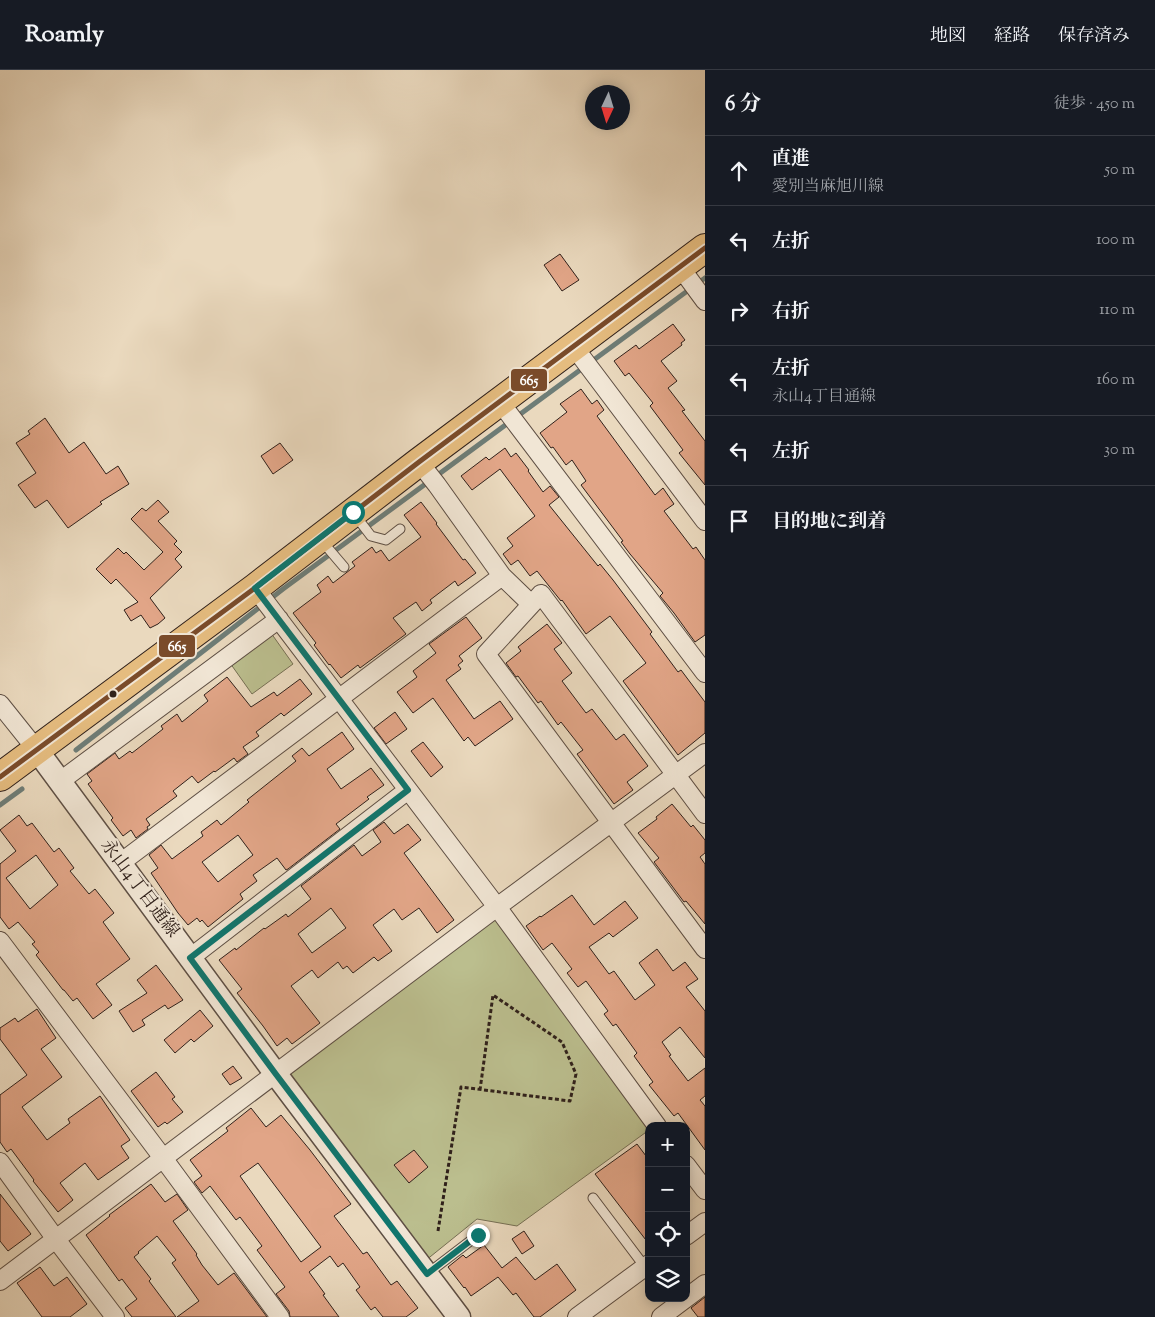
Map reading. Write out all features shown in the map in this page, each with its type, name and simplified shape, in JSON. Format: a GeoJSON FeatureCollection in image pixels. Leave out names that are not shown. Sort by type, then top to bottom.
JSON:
{"type":"FeatureCollection","features":[{"type":"Feature","properties":{"kind":"main road"},"geometry":{"type":"LineString","coordinates":[[0,776],[36,749],[267,604],[357,518],[428,473],[582,358],[692,284],[705,248]]}},
{"type":"Feature","properties":{"kind":"street"},"geometry":{"type":"LineString","coordinates":[[582,358],[705,521]]}},
{"type":"Feature","properties":{"kind":"street"},"geometry":{"type":"LineString","coordinates":[[509,414],[705,673]]}},
{"type":"Feature","properties":{"kind":"street"},"geometry":{"type":"LineString","coordinates":[[428,473],[502,576],[531,604]]}},
{"type":"Feature","properties":{"kind":"street"},"geometry":{"type":"LineString","coordinates":[[119,864],[502,576]]}},
{"type":"Feature","properties":{"kind":"street"},"geometry":{"type":"LineString","coordinates":[[705,814],[541,594],[486,654],[705,949]]}},
{"type":"Feature","properties":{"kind":"street"},"geometry":{"type":"LineString","coordinates":[[59,782],[267,604],[497,907],[654,1122]]}},
{"type":"Feature","properties":{"kind":"street"},"geometry":{"type":"LineString","coordinates":[[0,704],[36,749]]}},
{"type":"Feature","properties":{"kind":"street","name":"永山4丁目通線"},"geometry":{"type":"LineString","coordinates":[[36,749],[119,864],[459,1317]]}},
{"type":"Feature","properties":{"kind":"street"},"geometry":{"type":"LineString","coordinates":[[0,1281],[275,1073],[705,753]]}},
{"type":"Feature","properties":{"kind":"street"},"geometry":{"type":"LineString","coordinates":[[190,958],[408,790]]}},
{"type":"Feature","properties":{"kind":"street"},"geometry":{"type":"LineString","coordinates":[[0,941],[280,1317]]}},
{"type":"Feature","properties":{"kind":"street"},"geometry":{"type":"LineString","coordinates":[[0,1162],[115,1317]]}},
{"type":"Feature","properties":{"kind":"street"},"geometry":{"type":"LineString","coordinates":[[688,1167],[705,1190]]}},
{"type":"Feature","properties":{"kind":"street"},"geometry":{"type":"LineString","coordinates":[[690,1233],[705,1222]]}},
{"type":"Feature","properties":{"kind":"street"},"geometry":{"type":"LineString","coordinates":[[577,1317],[645,1266]]}},
{"type":"Feature","properties":{"kind":"street"},"geometry":{"type":"LineString","coordinates":[[661,1317],[705,1284]]}},
{"type":"Feature","properties":{"kind":"lane"},"geometry":{"type":"LineString","coordinates":[[357,518],[371,536],[386,540],[400,529]]}},
{"type":"Feature","properties":{"kind":"lane"},"geometry":{"type":"LineString","coordinates":[[327,548],[344,567]]}},
{"type":"Feature","properties":{"kind":"lane"},"geometry":{"type":"LineString","coordinates":[[593,1198],[645,1263]]}},
{"type":"Feature","properties":{"kind":"lane"},"geometry":{"type":"LineString","coordinates":[[427,1274],[478,1235]]}},
{"type":"Feature","properties":{"kind":"path"},"geometry":{"type":"LineString","coordinates":[[438,1231],[461,1087],[480,1090],[570,1101],[576,1074],[562,1042],[492,995],[480,1090]]}},
{"type":"Feature","properties":{"kind":"green space"},"geometry":{"type":"Polygon","coordinates":[[[271,633],[293,664],[252,694],[230,663],[271,633]]]}},
{"type":"Feature","properties":{"kind":"green space"},"geometry":{"type":"Polygon","coordinates":[[[497,907],[646,1122],[645,1133],[517,1226],[477,1219],[420,1265],[275,1073],[497,907]]]}},
{"type":"Feature","properties":{"kind":"building"},"geometry":{"type":"Polygon","coordinates":[[[560,254],[579,280],[562,291],[544,265],[560,254]]]}},
{"type":"Feature","properties":{"kind":"building"},"geometry":{"type":"Polygon","coordinates":[[[673,324],[685,340],[681,343],[682,345],[661,361],[677,381],[668,388],[685,410],[682,411],[705,441],[705,485],[679,453],[683,450],[650,406],[653,403],[629,373],[625,376],[614,361],[636,345],[639,349],[673,324]]]}},
{"type":"Feature","properties":{"kind":"building"},"geometry":{"type":"Polygon","coordinates":[[[581,389],[592,404],[597,400],[604,410],[597,416],[655,495],[663,488],[674,504],[664,511],[693,549],[696,547],[705,560],[705,635],[695,642],[660,596],[663,593],[630,554],[621,542],[623,541],[581,485],[586,481],[572,460],[566,465],[540,433],[567,412],[560,404],[581,389]]]}},
{"type":"Feature","properties":{"kind":"building"},"geometry":{"type":"Polygon","coordinates":[[[45,418],[69,453],[84,442],[106,474],[118,466],[129,484],[100,502],[102,504],[68,528],[47,500],[35,508],[18,485],[36,473],[16,443],[30,434],[28,431],[45,418]]]}},
{"type":"Feature","properties":{"kind":"building"},"geometry":{"type":"Polygon","coordinates":[[[280,443],[293,460],[273,474],[261,456],[280,443]]]}},
{"type":"Feature","properties":{"kind":"building"},"geometry":{"type":"Polygon","coordinates":[[[505,448],[511,457],[516,453],[543,492],[550,486],[559,497],[549,505],[598,566],[600,564],[613,580],[652,632],[650,634],[678,672],[681,670],[705,702],[705,733],[678,755],[623,681],[646,663],[610,616],[586,634],[562,600],[537,571],[530,576],[518,560],[511,565],[503,554],[513,546],[507,538],[535,516],[500,469],[472,490],[461,476],[486,457],[489,460],[505,448]]]}},
{"type":"Feature","properties":{"kind":"building"},"geometry":{"type":"Polygon","coordinates":[[[158,500],[169,512],[158,521],[177,541],[174,544],[182,552],[175,559],[182,567],[150,598],[165,618],[150,628],[141,615],[131,621],[124,610],[138,602],[116,579],[111,584],[96,569],[118,548],[124,554],[126,552],[144,570],[163,552],[131,519],[142,508],[146,511],[158,500]]]}},
{"type":"Feature","properties":{"kind":"building"},"geometry":{"type":"Polygon","coordinates":[[[421,502],[463,560],[465,559],[476,573],[458,586],[455,581],[430,600],[432,603],[422,611],[416,602],[393,618],[406,634],[360,668],[358,665],[341,678],[314,645],[316,643],[293,613],[321,592],[317,585],[328,576],[333,583],[355,566],[352,562],[372,547],[376,553],[381,550],[389,561],[421,537],[404,515],[421,502]]]}},
{"type":"Feature","properties":{"kind":"building"},"geometry":{"type":"Polygon","coordinates":[[[466,617],[482,638],[459,656],[463,661],[458,665],[461,669],[446,680],[474,719],[500,701],[513,719],[475,746],[468,737],[464,741],[433,698],[413,713],[397,692],[417,677],[413,671],[436,653],[429,644],[466,617]]]}},
{"type":"Feature","properties":{"kind":"building"},"geometry":{"type":"Polygon","coordinates":[[[547,624],[562,643],[554,649],[572,673],[562,681],[586,713],[592,709],[616,740],[624,734],[648,766],[627,782],[633,790],[614,804],[577,754],[583,750],[561,722],[558,725],[541,701],[538,703],[506,663],[521,651],[518,647],[547,624]]]}},
{"type":"Feature","properties":{"kind":"building"},"geometry":{"type":"Polygon","coordinates":[[[227,677],[251,707],[274,692],[277,696],[300,679],[312,694],[284,716],[281,713],[256,732],[259,736],[243,747],[248,754],[237,762],[234,758],[198,783],[192,776],[173,791],[177,796],[146,819],[150,825],[147,827],[148,829],[136,838],[131,830],[123,836],[111,820],[113,818],[88,784],[92,781],[87,774],[115,753],[119,759],[130,751],[132,753],[163,729],[161,726],[177,714],[182,722],[208,701],[204,695],[227,677]]]}},
{"type":"Feature","properties":{"kind":"building"},"geometry":{"type":"Polygon","coordinates":[[[395,712],[407,729],[386,744],[374,728],[395,712]]]}},
{"type":"Feature","properties":{"kind":"building"},"geometry":{"type":"Polygon","coordinates":[[[342,732],[354,749],[327,769],[341,789],[371,768],[384,785],[336,824],[340,829],[288,869],[286,870],[277,858],[253,875],[257,881],[240,894],[243,899],[208,927],[202,920],[200,922],[197,918],[188,925],[151,873],[158,868],[149,855],[161,845],[172,859],[203,836],[201,832],[217,820],[221,825],[249,802],[247,800],[296,761],[292,756],[302,748],[309,756],[342,732]],[[238,835],[202,862],[218,882],[253,855],[238,835]]]}},
{"type":"Feature","properties":{"kind":"building"},"geometry":{"type":"Polygon","coordinates":[[[423,742],[443,767],[431,777],[411,751],[423,742]]]}},
{"type":"Feature","properties":{"kind":"building"},"geometry":{"type":"Polygon","coordinates":[[[672,804],[691,827],[693,825],[705,840],[705,853],[700,857],[705,864],[705,924],[686,901],[684,902],[654,862],[659,858],[638,833],[657,819],[656,817],[672,804]]]}},
{"type":"Feature","properties":{"kind":"building"},"geometry":{"type":"Polygon","coordinates":[[[19,815],[27,826],[32,823],[54,852],[59,848],[74,868],[70,871],[89,894],[95,889],[114,913],[103,922],[130,959],[96,984],[112,1005],[93,1019],[77,998],[73,1001],[63,990],[36,955],[39,952],[32,944],[35,942],[18,922],[9,929],[0,917],[0,864],[16,851],[0,830],[19,815]],[[36,855],[6,878],[30,909],[58,885],[36,855]]]}},
{"type":"Feature","properties":{"kind":"building"},"geometry":{"type":"Polygon","coordinates":[[[384,822],[394,834],[408,824],[421,840],[404,853],[454,920],[437,933],[419,908],[402,920],[394,909],[373,925],[392,951],[378,961],[374,957],[353,973],[347,966],[343,969],[338,962],[318,978],[312,970],[291,986],[320,1023],[292,1044],[287,1038],[277,1046],[237,993],[242,989],[219,960],[286,914],[288,917],[311,899],[301,886],[354,845],[362,856],[381,842],[373,830],[384,822]],[[331,908],[298,934],[312,953],[346,928],[331,908]]]}},
{"type":"Feature","properties":{"kind":"building"},"geometry":{"type":"Polygon","coordinates":[[[572,895],[594,925],[625,901],[638,918],[613,937],[609,933],[589,947],[609,974],[614,971],[635,1000],[655,985],[639,963],[657,949],[673,971],[685,962],[698,979],[686,987],[705,1011],[705,1058],[680,1027],[662,1042],[671,1055],[669,1056],[688,1081],[705,1068],[705,1096],[700,1100],[705,1106],[705,1150],[690,1129],[690,1122],[685,1122],[678,1113],[674,1116],[649,1085],[653,1082],[634,1056],[637,1053],[616,1024],[613,1026],[604,1014],[608,1011],[586,981],[578,987],[567,973],[572,969],[552,943],[543,950],[526,926],[572,895]]]}},
{"type":"Feature","properties":{"kind":"building"},"geometry":{"type":"Polygon","coordinates":[[[156,965],[183,1000],[168,1009],[165,1005],[142,1020],[145,1025],[133,1032],[119,1011],[147,993],[137,980],[156,965]]]}},
{"type":"Feature","properties":{"kind":"building"},"geometry":{"type":"Polygon","coordinates":[[[37,1009],[56,1038],[41,1049],[62,1077],[22,1107],[47,1140],[70,1123],[68,1119],[100,1096],[130,1140],[121,1146],[129,1158],[98,1180],[85,1163],[60,1183],[73,1200],[58,1212],[33,1181],[11,1149],[7,1152],[0,1142],[0,1095],[27,1075],[0,1039],[0,1028],[15,1018],[18,1022],[37,1009]]]}},
{"type":"Feature","properties":{"kind":"building"},"geometry":{"type":"Polygon","coordinates":[[[200,1010],[213,1026],[194,1042],[191,1039],[175,1053],[164,1040],[200,1010]]]}},
{"type":"Feature","properties":{"kind":"building"},"geometry":{"type":"Polygon","coordinates":[[[233,1066],[242,1078],[230,1085],[222,1074],[233,1066]]]}},
{"type":"Feature","properties":{"kind":"building"},"geometry":{"type":"Polygon","coordinates":[[[156,1072],[175,1097],[172,1099],[183,1112],[167,1124],[165,1122],[158,1127],[131,1091],[156,1072]]]}},
{"type":"Feature","properties":{"kind":"building"},"geometry":{"type":"Polygon","coordinates":[[[251,1108],[266,1127],[281,1115],[351,1204],[334,1216],[363,1254],[367,1252],[391,1285],[397,1281],[418,1308],[406,1317],[383,1317],[375,1307],[371,1310],[356,1290],[360,1287],[343,1263],[338,1267],[330,1256],[309,1272],[339,1317],[290,1317],[289,1311],[276,1294],[285,1287],[257,1250],[262,1246],[240,1217],[236,1220],[210,1186],[202,1193],[194,1182],[202,1176],[190,1160],[228,1131],[226,1128],[251,1108]],[[258,1163],[240,1176],[301,1262],[321,1247],[258,1163]]]}},
{"type":"Feature","properties":{"kind":"building"},"geometry":{"type":"Polygon","coordinates":[[[637,1144],[645,1155],[645,1239],[595,1174],[637,1144]]]}},
{"type":"Feature","properties":{"kind":"building"},"geometry":{"type":"Polygon","coordinates":[[[414,1150],[428,1167],[409,1183],[394,1165],[414,1150]]]}},
{"type":"Feature","properties":{"kind":"building"},"geometry":{"type":"Polygon","coordinates":[[[151,1184],[165,1202],[177,1194],[188,1210],[173,1221],[197,1254],[202,1265],[218,1285],[234,1273],[267,1317],[177,1317],[199,1301],[172,1263],[176,1260],[157,1236],[134,1257],[176,1317],[132,1317],[125,1308],[137,1299],[122,1279],[119,1281],[86,1235],[109,1215],[151,1184]]]}},
{"type":"Feature","properties":{"kind":"building"},"geometry":{"type":"Polygon","coordinates":[[[0,1194],[31,1234],[8,1251],[0,1241],[0,1194]]]}},
{"type":"Feature","properties":{"kind":"building"},"geometry":{"type":"Polygon","coordinates":[[[524,1231],[534,1246],[522,1254],[512,1239],[524,1231]]]}},
{"type":"Feature","properties":{"kind":"building"},"geometry":{"type":"Polygon","coordinates":[[[484,1245],[502,1268],[516,1257],[535,1280],[557,1264],[576,1290],[540,1317],[534,1317],[516,1293],[513,1295],[498,1277],[471,1296],[448,1267],[463,1255],[466,1258],[484,1245]]]}},
{"type":"Feature","properties":{"kind":"building"},"geometry":{"type":"Polygon","coordinates":[[[40,1267],[54,1286],[67,1277],[87,1304],[70,1317],[42,1317],[17,1283],[40,1267]]]}},
{"type":"Feature","properties":{"kind":"building"},"geometry":{"type":"Polygon","coordinates":[[[705,1297],[705,1317],[698,1317],[691,1308],[705,1297]]]}},
{"type":"Feature","properties":{"kind":"waterway"},"geometry":{"type":"LineString","coordinates":[[76,750],[283,589],[705,278]]}},
{"type":"Feature","properties":{"kind":"waterway"},"geometry":{"type":"LineString","coordinates":[[0,805],[22,789]]}},
{"type":"Feature","properties":{"kind":"transit line","name":"665"},"geometry":{"type":"LineString","coordinates":[[0,777],[255,588],[419,462],[705,248]]}},
{"type":"Feature","properties":{"kind":"route"},"geometry":{"type":"LineString","coordinates":[[353,512],[255,588],[408,790],[190,958],[427,1274],[478,1235]]}}]}
